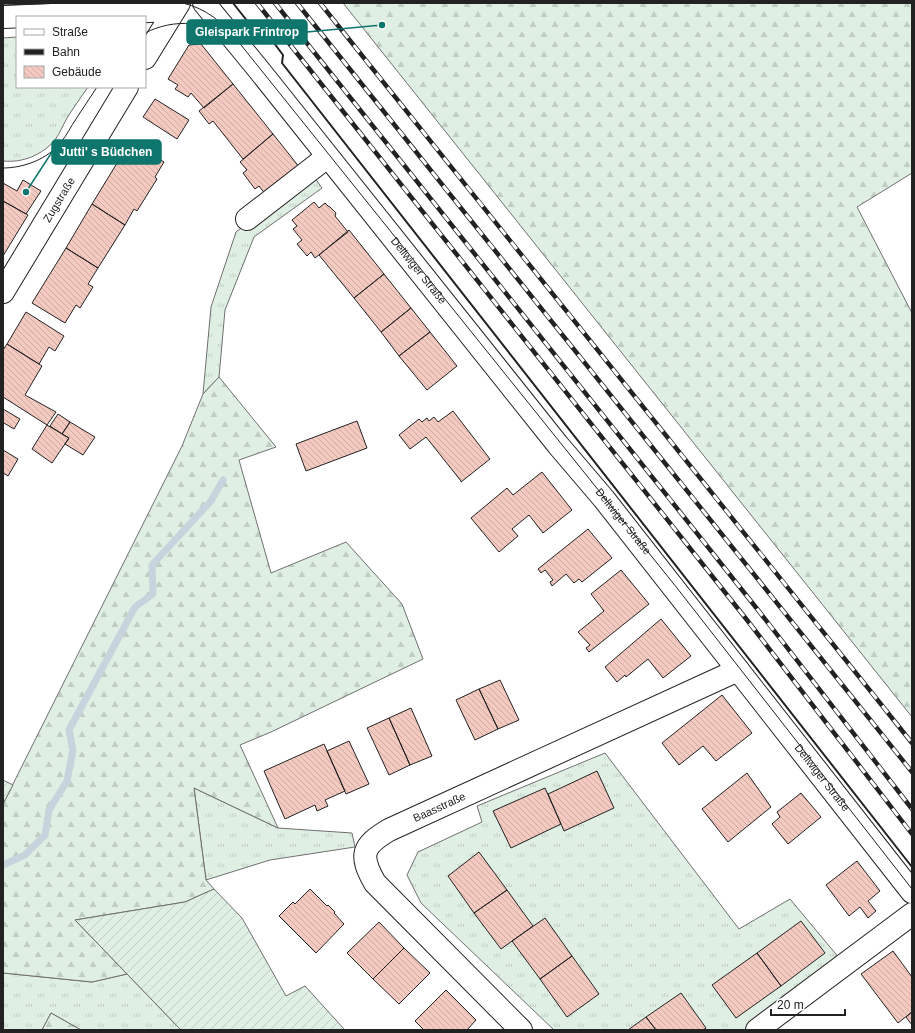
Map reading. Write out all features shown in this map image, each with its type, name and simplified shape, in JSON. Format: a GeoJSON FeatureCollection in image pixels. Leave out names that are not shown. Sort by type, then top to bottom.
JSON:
{"type":"FeatureCollection","features":[{"type":"Feature","properties":{"kind":"street","name":"Dellwiger Straße"},"geometry":{"type":"LineString","coordinates":[[204,3],[548,433],[604,499],[912,892]]}},
{"type":"Feature","properties":{"kind":"street"},"geometry":{"type":"LineString","coordinates":[[20,16],[177,7]]}},
{"type":"Feature","properties":{"kind":"street"},"geometry":{"type":"LineString","coordinates":[[146,56],[177,7]]}},
{"type":"Feature","properties":{"kind":"street"},"geometry":{"type":"LineString","coordinates":[[3,17],[16,16]]}},
{"type":"Feature","properties":{"kind":"street","name":"Zugstraße"},"geometry":{"type":"LineString","coordinates":[[3,292],[126,88]]}},
{"type":"Feature","properties":{"kind":"street"},"geometry":{"type":"LineString","coordinates":[[247,219],[327,157]]}},
{"type":"Feature","properties":{"kind":"street","name":"Baasstraße"},"geometry":{"type":"LineString","coordinates":[[521,1030],[375,883],[368,872],[364,861],[366,848],[389,830],[738,670]]}},
{"type":"Feature","properties":{"kind":"street"},"geometry":{"type":"LineString","coordinates":[[757,1030],[912,914]]}},
{"type":"Feature","properties":{"kind":"green space"},"geometry":{"type":"Polygon","coordinates":[[[343,3],[912,3],[912,173],[857,207],[912,313],[912,717],[343,3]]]}},
{"type":"Feature","properties":{"kind":"green space"},"geometry":{"type":"Polygon","coordinates":[[[16,37],[16,88],[87,88],[67,118],[55,140],[38,154],[18,161],[3,161],[3,38],[16,37]]]}},
{"type":"Feature","properties":{"kind":"green space"},"geometry":{"type":"Polygon","coordinates":[[[312,174],[322,188],[254,237],[225,310],[219,377],[203,394],[211,307],[236,232],[312,174]]]}},
{"type":"Feature","properties":{"kind":"green space"},"geometry":{"type":"Polygon","coordinates":[[[219,377],[276,447],[239,460],[271,573],[346,542],[402,604],[423,659],[271,732],[240,745],[278,828],[194,788],[206,880],[214,889],[185,902],[75,920],[127,974],[92,982],[3,973],[3,804],[182,446],[203,394],[219,377]]]}},
{"type":"Feature","properties":{"kind":"green space"},"geometry":{"type":"Polygon","coordinates":[[[605,753],[739,929],[790,899],[840,959],[744,1030],[554,1030],[421,903],[407,875],[418,852],[482,822],[477,806],[605,753]]]}},
{"type":"Feature","properties":{"kind":"green space"},"geometry":{"type":"Polygon","coordinates":[[[3,780],[13,785],[3,804],[3,780]]]}},
{"type":"Feature","properties":{"kind":"green space"},"geometry":{"type":"Polygon","coordinates":[[[194,788],[278,828],[352,833],[355,847],[270,860],[206,880],[194,788]]]}},
{"type":"Feature","properties":{"kind":"green space"},"geometry":{"type":"Polygon","coordinates":[[[214,889],[242,918],[286,996],[305,986],[345,1030],[181,1030],[75,920],[185,902],[214,889]]]}},
{"type":"Feature","properties":{"kind":"green space"},"geometry":{"type":"Polygon","coordinates":[[[3,973],[92,982],[127,974],[181,1030],[81,1030],[51,1013],[42,1030],[3,1030],[3,973]]]}},
{"type":"Feature","properties":{"kind":"green space"},"geometry":{"type":"Polygon","coordinates":[[[51,1013],[81,1030],[42,1030],[51,1013]]]}},
{"type":"Feature","properties":{"kind":"building"},"geometry":{"type":"Polygon","coordinates":[[[201,44],[233,84],[204,108],[191,93],[188,97],[175,89],[178,85],[168,79],[189,45],[201,44]]]}},
{"type":"Feature","properties":{"kind":"building"},"geometry":{"type":"Polygon","coordinates":[[[233,84],[273,134],[243,159],[213,121],[209,124],[199,111],[233,84]]]}},
{"type":"Feature","properties":{"kind":"building"},"geometry":{"type":"Polygon","coordinates":[[[155,99],[189,120],[177,139],[143,117],[155,99]]]}},
{"type":"Feature","properties":{"kind":"building"},"geometry":{"type":"Polygon","coordinates":[[[273,134],[300,168],[266,195],[259,186],[255,189],[243,173],[247,170],[240,162],[273,134]]]}},
{"type":"Feature","properties":{"kind":"building"},"geometry":{"type":"Polygon","coordinates":[[[130,142],[164,162],[155,177],[157,179],[137,211],[134,209],[125,225],[92,204],[130,142]]]}},
{"type":"Feature","properties":{"kind":"building"},"geometry":{"type":"Polygon","coordinates":[[[23,180],[41,191],[26,214],[3,201],[3,183],[17,191],[23,180]]]}},
{"type":"Feature","properties":{"kind":"building"},"geometry":{"type":"Polygon","coordinates":[[[3,201],[28,215],[3,256],[3,201]]]}},
{"type":"Feature","properties":{"kind":"building"},"geometry":{"type":"Polygon","coordinates":[[[314,202],[319,208],[325,203],[330,207],[336,213],[335,216],[348,232],[315,258],[311,252],[307,256],[297,244],[302,240],[293,229],[297,226],[292,220],[314,202]]]}},
{"type":"Feature","properties":{"kind":"building"},"geometry":{"type":"Polygon","coordinates":[[[92,204],[125,225],[98,268],[66,248],[92,204]]]}},
{"type":"Feature","properties":{"kind":"building"},"geometry":{"type":"Polygon","coordinates":[[[349,230],[384,274],[354,298],[319,255],[349,230]]]}},
{"type":"Feature","properties":{"kind":"building"},"geometry":{"type":"Polygon","coordinates":[[[66,248],[98,268],[88,284],[93,287],[80,308],[76,305],[65,323],[32,303],[66,248]]]}},
{"type":"Feature","properties":{"kind":"building"},"geometry":{"type":"Polygon","coordinates":[[[384,274],[411,308],[381,332],[354,298],[384,274]]]}},
{"type":"Feature","properties":{"kind":"building"},"geometry":{"type":"Polygon","coordinates":[[[411,308],[430,332],[399,356],[381,332],[411,308]]]}},
{"type":"Feature","properties":{"kind":"building"},"geometry":{"type":"Polygon","coordinates":[[[26,312],[64,336],[55,351],[49,347],[39,364],[7,344],[26,312]]]}},
{"type":"Feature","properties":{"kind":"building"},"geometry":{"type":"Polygon","coordinates":[[[430,332],[457,366],[427,390],[399,356],[430,332]]]}},
{"type":"Feature","properties":{"kind":"building"},"geometry":{"type":"Polygon","coordinates":[[[7,344],[42,366],[25,395],[56,412],[47,425],[3,397],[3,350],[7,344]]]}},
{"type":"Feature","properties":{"kind":"building"},"geometry":{"type":"Polygon","coordinates":[[[3,409],[20,419],[14,429],[4,423],[3,424],[3,409]]]}},
{"type":"Feature","properties":{"kind":"building"},"geometry":{"type":"Polygon","coordinates":[[[453,411],[490,459],[461,482],[426,437],[410,449],[399,435],[419,419],[422,422],[427,418],[429,421],[434,417],[438,422],[453,411]]]}},
{"type":"Feature","properties":{"kind":"building"},"geometry":{"type":"Polygon","coordinates":[[[58,414],[70,422],[62,434],[50,426],[58,414]]]}},
{"type":"Feature","properties":{"kind":"building"},"geometry":{"type":"Polygon","coordinates":[[[357,421],[367,448],[306,471],[296,444],[357,421]]]}},
{"type":"Feature","properties":{"kind":"building"},"geometry":{"type":"Polygon","coordinates":[[[70,422],[95,437],[83,455],[65,444],[69,438],[62,434],[70,422]]]}},
{"type":"Feature","properties":{"kind":"building"},"geometry":{"type":"Polygon","coordinates":[[[47,425],[69,438],[52,463],[32,449],[47,425]]]}},
{"type":"Feature","properties":{"kind":"building"},"geometry":{"type":"Polygon","coordinates":[[[3,450],[18,459],[8,476],[3,473],[3,450]]]}},
{"type":"Feature","properties":{"kind":"building"},"geometry":{"type":"Polygon","coordinates":[[[542,472],[572,510],[543,533],[529,515],[512,529],[518,536],[499,552],[471,518],[507,488],[513,495],[542,472]]]}},
{"type":"Feature","properties":{"kind":"building"},"geometry":{"type":"Polygon","coordinates":[[[588,529],[612,558],[582,582],[579,579],[574,583],[566,574],[552,586],[550,582],[553,580],[545,570],[541,573],[538,569],[588,529]]]}},
{"type":"Feature","properties":{"kind":"building"},"geometry":{"type":"Polygon","coordinates":[[[621,570],[649,604],[589,652],[586,648],[590,645],[578,632],[604,611],[591,594],[621,570]]]}},
{"type":"Feature","properties":{"kind":"building"},"geometry":{"type":"Polygon","coordinates":[[[661,619],[691,656],[663,678],[648,659],[626,677],[625,675],[617,682],[605,667],[661,619]]]}},
{"type":"Feature","properties":{"kind":"building"},"geometry":{"type":"Polygon","coordinates":[[[500,680],[519,720],[498,729],[479,689],[500,680]]]}},
{"type":"Feature","properties":{"kind":"building"},"geometry":{"type":"Polygon","coordinates":[[[479,689],[498,729],[475,740],[456,700],[479,689]]]}},
{"type":"Feature","properties":{"kind":"building"},"geometry":{"type":"Polygon","coordinates":[[[722,695],[752,733],[716,761],[703,746],[679,765],[662,743],[722,695]]]}},
{"type":"Feature","properties":{"kind":"building"},"geometry":{"type":"Polygon","coordinates":[[[411,708],[432,756],[410,765],[389,718],[411,708]]]}},
{"type":"Feature","properties":{"kind":"building"},"geometry":{"type":"Polygon","coordinates":[[[389,718],[410,765],[389,775],[367,728],[389,718]]]}},
{"type":"Feature","properties":{"kind":"building"},"geometry":{"type":"Polygon","coordinates":[[[349,741],[369,784],[346,794],[327,751],[349,741]]]}},
{"type":"Feature","properties":{"kind":"building"},"geometry":{"type":"Polygon","coordinates":[[[324,744],[345,791],[325,800],[328,806],[317,811],[315,805],[285,819],[264,771],[324,744]]]}},
{"type":"Feature","properties":{"kind":"building"},"geometry":{"type":"Polygon","coordinates":[[[597,771],[614,808],[564,831],[548,794],[597,771]]]}},
{"type":"Feature","properties":{"kind":"building"},"geometry":{"type":"Polygon","coordinates":[[[747,773],[771,807],[728,842],[702,809],[747,773]]]}},
{"type":"Feature","properties":{"kind":"building"},"geometry":{"type":"Polygon","coordinates":[[[545,788],[561,824],[511,848],[493,811],[545,788]]]}},
{"type":"Feature","properties":{"kind":"building"},"geometry":{"type":"Polygon","coordinates":[[[801,793],[821,817],[788,844],[772,824],[780,817],[777,812],[801,793]]]}},
{"type":"Feature","properties":{"kind":"building"},"geometry":{"type":"Polygon","coordinates":[[[479,852],[507,890],[474,913],[448,876],[479,852]]]}},
{"type":"Feature","properties":{"kind":"building"},"geometry":{"type":"Polygon","coordinates":[[[857,861],[880,891],[868,901],[876,911],[868,918],[860,907],[849,916],[826,885],[857,861]]]}},
{"type":"Feature","properties":{"kind":"building"},"geometry":{"type":"Polygon","coordinates":[[[310,889],[335,912],[334,913],[344,924],[316,953],[279,916],[293,902],[295,904],[310,889]]]}},
{"type":"Feature","properties":{"kind":"building"},"geometry":{"type":"Polygon","coordinates":[[[507,890],[533,926],[501,949],[474,913],[507,890]]]}},
{"type":"Feature","properties":{"kind":"building"},"geometry":{"type":"Polygon","coordinates":[[[545,918],[572,956],[540,979],[512,941],[545,918]]]}},
{"type":"Feature","properties":{"kind":"building"},"geometry":{"type":"Polygon","coordinates":[[[801,921],[825,953],[781,986],[757,953],[801,921]]]}},
{"type":"Feature","properties":{"kind":"building"},"geometry":{"type":"Polygon","coordinates":[[[379,922],[404,948],[373,979],[347,953],[379,922]]]}},
{"type":"Feature","properties":{"kind":"building"},"geometry":{"type":"Polygon","coordinates":[[[404,948],[430,973],[399,1004],[373,979],[404,948]]]}},
{"type":"Feature","properties":{"kind":"building"},"geometry":{"type":"Polygon","coordinates":[[[893,951],[912,977],[912,1012],[898,1023],[861,974],[893,951]]]}},
{"type":"Feature","properties":{"kind":"building"},"geometry":{"type":"Polygon","coordinates":[[[757,953],[781,986],[736,1018],[712,985],[757,953]]]}},
{"type":"Feature","properties":{"kind":"building"},"geometry":{"type":"Polygon","coordinates":[[[572,956],[599,994],[567,1017],[540,979],[572,956]]]}},
{"type":"Feature","properties":{"kind":"building"},"geometry":{"type":"Polygon","coordinates":[[[446,990],[476,1020],[467,1030],[424,1030],[415,1021],[446,990]]]}},
{"type":"Feature","properties":{"kind":"building"},"geometry":{"type":"Polygon","coordinates":[[[681,993],[706,1028],[703,1030],[656,1030],[646,1017],[681,993]]]}},
{"type":"Feature","properties":{"kind":"building"},"geometry":{"type":"Polygon","coordinates":[[[912,1012],[912,1025],[906,1017],[912,1012]]]}},
{"type":"Feature","properties":{"kind":"building"},"geometry":{"type":"Polygon","coordinates":[[[646,1017],[656,1030],[628,1030],[646,1017]]]}},
{"type":"Feature","properties":{"kind":"waterway"},"geometry":{"type":"LineString","coordinates":[[3,865],[25,855],[45,835],[49,810],[67,781],[73,750],[69,730],[135,607],[153,594],[152,565],[211,501],[223,480]]}},
{"type":"Feature","properties":{"kind":"tram line"},"geometry":{"type":"LineString","coordinates":[[3,5],[63,3]]}},
{"type":"Feature","properties":{"kind":"tram line"},"geometry":{"type":"LineString","coordinates":[[183,3],[199,9],[213,17],[226,27],[237,40],[677,588],[912,889]]}},
{"type":"Feature","properties":{"kind":"tram line"},"geometry":{"type":"LineString","coordinates":[[146,33],[168,25],[191,24],[214,30],[224,35],[234,43]]}},
{"type":"Feature","properties":{"kind":"tram line"},"geometry":{"type":"LineString","coordinates":[[3,168],[11,168],[35,161],[56,148],[96,88]]}},
{"type":"Feature","properties":{"kind":"railway"},"geometry":{"type":"LineString","coordinates":[[257,3],[747,620],[912,834]]}},
{"type":"Feature","properties":{"kind":"railway"},"geometry":{"type":"LineString","coordinates":[[275,3],[758,610],[912,809]]}},
{"type":"Feature","properties":{"kind":"railway"},"geometry":{"type":"LineString","coordinates":[[297,3],[912,772]]}},
{"type":"Feature","properties":{"kind":"railway"},"geometry":{"type":"LineString","coordinates":[[320,3],[912,743]]}},
{"type":"Feature","properties":{"kind":"wall"},"geometry":{"type":"LineString","coordinates":[[233,3],[252,27],[258,21],[272,38],[271,39],[283,55],[282,63],[912,867]]}},
{"type":"Feature","properties":{"kind":"place","name":"Gleispark Frintrop"},"geometry":{"type":"Point","coordinates":[382,25]}},
{"type":"Feature","properties":{"kind":"place","name":"Jutti' s Büdchen"},"geometry":{"type":"Point","coordinates":[26,192]}}]}
